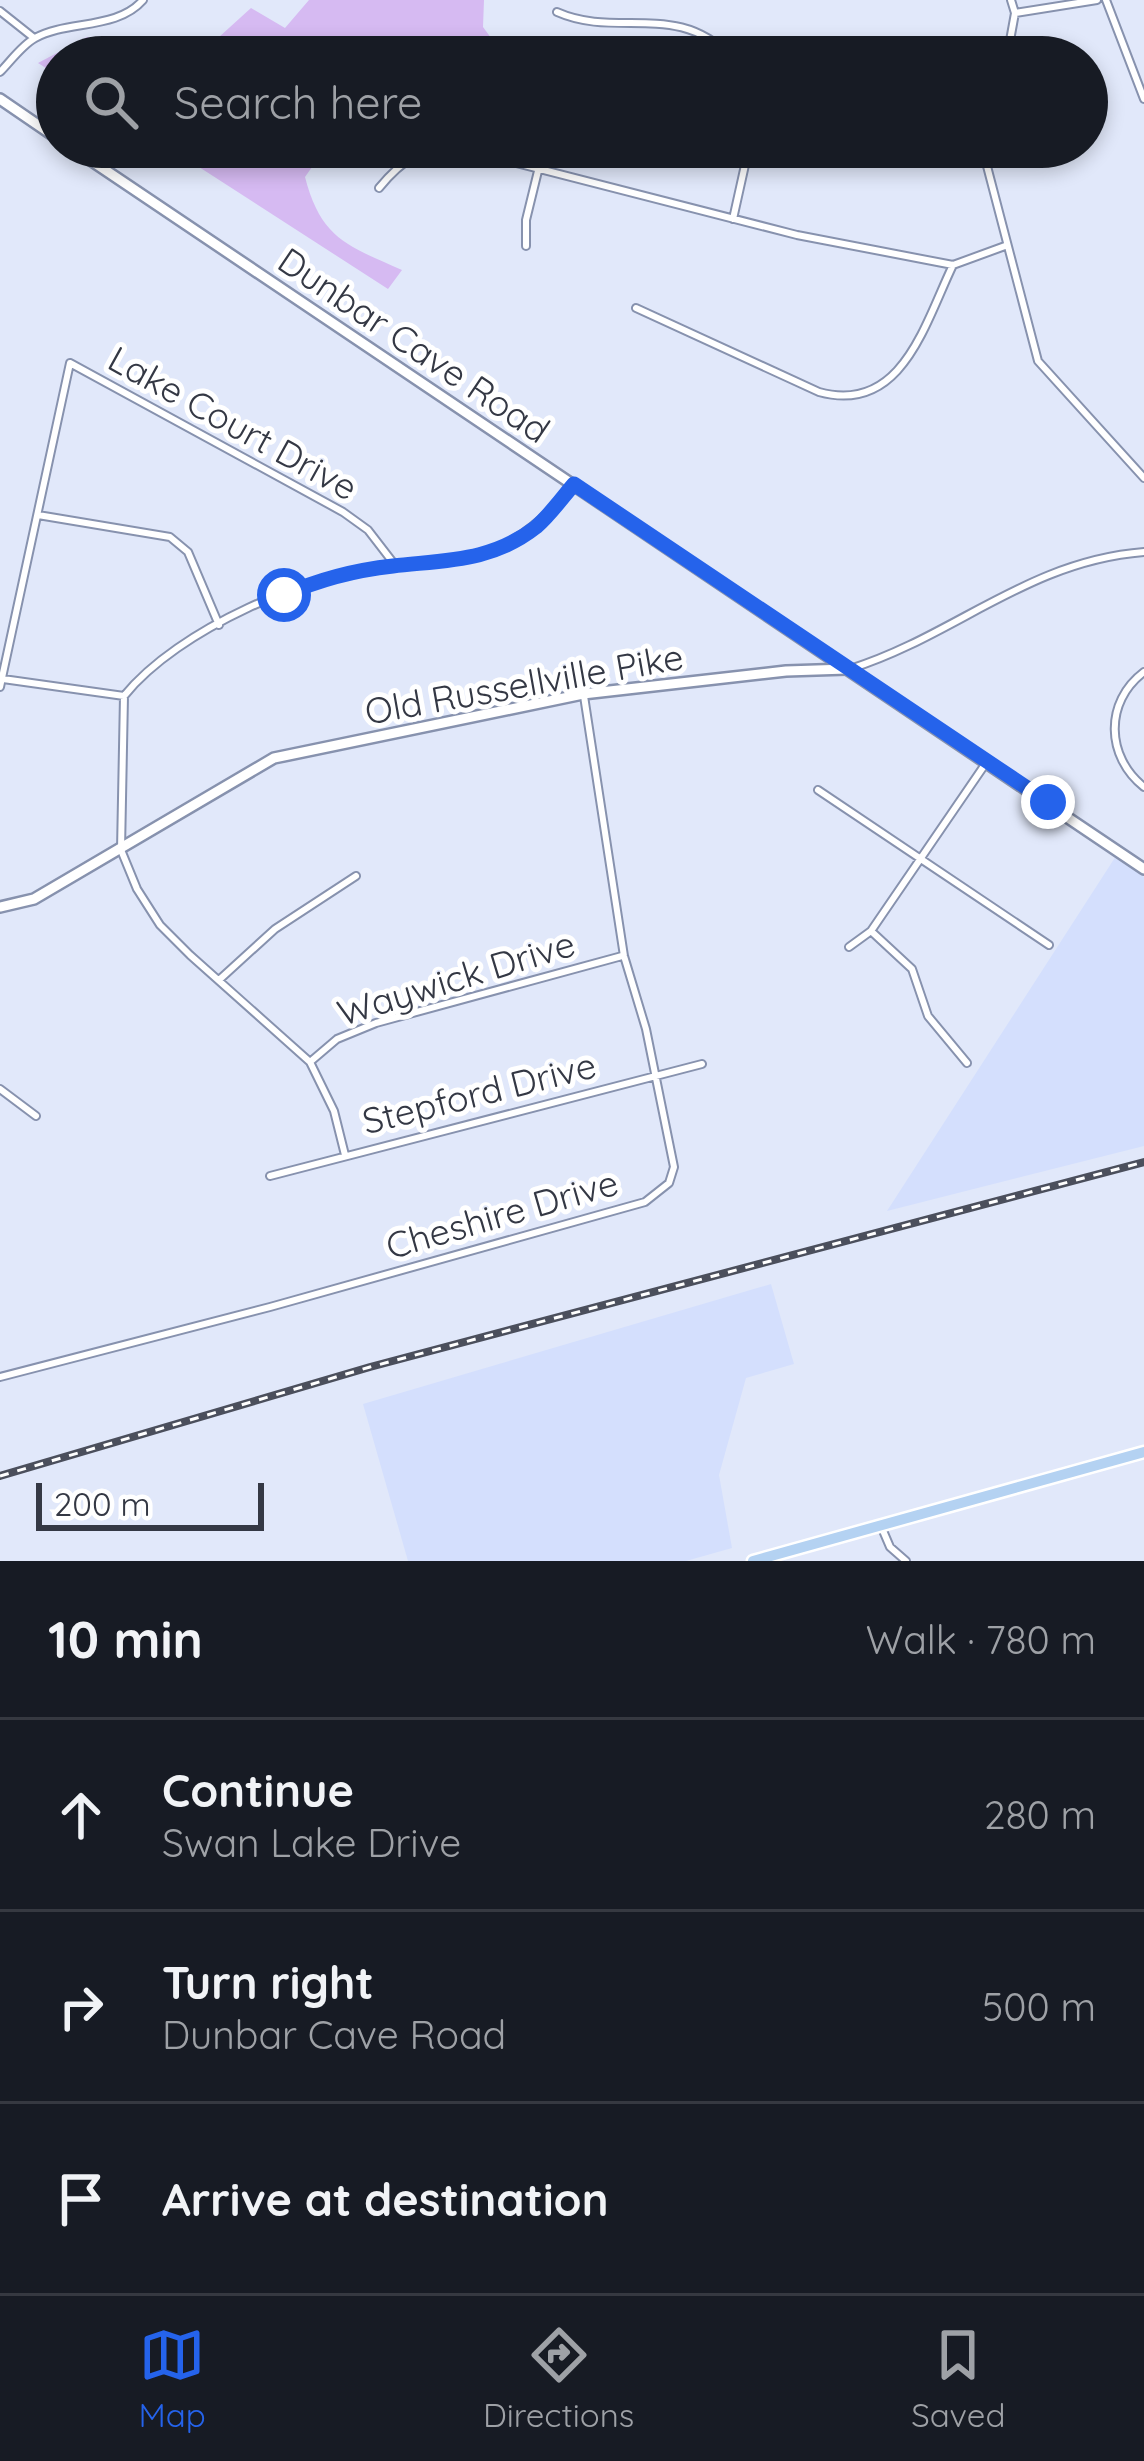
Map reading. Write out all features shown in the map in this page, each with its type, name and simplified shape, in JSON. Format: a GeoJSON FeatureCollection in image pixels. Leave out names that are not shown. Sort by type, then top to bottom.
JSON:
{"type":"FeatureCollection","features":[{"type":"Feature","properties":{"kind":"highway"},"geometry":{"type":"LineString","coordinates":[[753,1561],[1144,1452]]}},
{"type":"Feature","properties":{"kind":"main road"},"geometry":{"type":"LineString","coordinates":[[0,99],[36,124]]}},
{"type":"Feature","properties":{"kind":"main road","name":"Dunbar Cave Road"},"geometry":{"type":"LineString","coordinates":[[102,168],[1144,869]]}},
{"type":"Feature","properties":{"kind":"main road","name":"Old Russellville Pike"},"geometry":{"type":"LineString","coordinates":[[0,907],[34,899],[274,758],[583,694],[786,671],[850,669]]}},
{"type":"Feature","properties":{"kind":"street"},"geometry":{"type":"LineString","coordinates":[[42,36],[102,21],[136,8],[143,0]]}},
{"type":"Feature","properties":{"kind":"street"},"geometry":{"type":"LineString","coordinates":[[1011,0],[1015,13],[1011,36]]}},
{"type":"Feature","properties":{"kind":"street"},"geometry":{"type":"LineString","coordinates":[[1015,13],[1102,0],[1144,99]]}},
{"type":"Feature","properties":{"kind":"street"},"geometry":{"type":"LineString","coordinates":[[0,11],[34,38],[0,72]]}},
{"type":"Feature","properties":{"kind":"street"},"geometry":{"type":"LineString","coordinates":[[556,12],[579,21],[665,22],[704,36]]}},
{"type":"Feature","properties":{"kind":"street"},"geometry":{"type":"LineString","coordinates":[[379,188],[396,168]]}},
{"type":"Feature","properties":{"kind":"street"},"geometry":{"type":"LineString","coordinates":[[528,168],[733,219],[953,265],[1005,246]]}},
{"type":"Feature","properties":{"kind":"street"},"geometry":{"type":"LineString","coordinates":[[733,219],[744,168]]}},
{"type":"Feature","properties":{"kind":"street"},"geometry":{"type":"LineString","coordinates":[[987,168],[1038,362],[1144,478]]}},
{"type":"Feature","properties":{"kind":"street"},"geometry":{"type":"LineString","coordinates":[[526,246],[526,220],[538,171]]}},
{"type":"Feature","properties":{"kind":"street"},"geometry":{"type":"LineString","coordinates":[[636,308],[819,392],[850,397],[877,389],[902,368],[953,265]]}},
{"type":"Feature","properties":{"kind":"street","name":"Lake Court Drive"},"geometry":{"type":"LineString","coordinates":[[1,683],[70,364],[344,512],[368,530],[395,566]]}},
{"type":"Feature","properties":{"kind":"street"},"geometry":{"type":"LineString","coordinates":[[345,1154],[334,1112],[310,1062],[160,925],[137,890],[121,850],[124,696],[158,661],[219,625],[313,583],[478,556],[504,544],[541,523],[574,484]]}},
{"type":"Feature","properties":{"kind":"street"},"geometry":{"type":"LineString","coordinates":[[36,515],[170,537],[188,552],[219,625]]}},
{"type":"Feature","properties":{"kind":"street","name":"Old Russellville Pike"},"geometry":{"type":"LineString","coordinates":[[850,669],[910,644],[1007,592],[1100,556],[1144,552]]}},
{"type":"Feature","properties":{"kind":"street"},"geometry":{"type":"LineString","coordinates":[[1144,672],[1123,694],[1114,736],[1127,772],[1144,787]]}},
{"type":"Feature","properties":{"kind":"street"},"geometry":{"type":"LineString","coordinates":[[1,683],[124,696]]}},
{"type":"Feature","properties":{"kind":"street","name":"Cheshire Drive"},"geometry":{"type":"LineString","coordinates":[[0,1376],[292,1301],[656,1197],[669,1183],[674,1167],[624,956],[583,694]]}},
{"type":"Feature","properties":{"kind":"street"},"geometry":{"type":"LineString","coordinates":[[849,947],[872,931],[987,761]]}},
{"type":"Feature","properties":{"kind":"street"},"geometry":{"type":"LineString","coordinates":[[818,790],[1049,945]]}},
{"type":"Feature","properties":{"kind":"street"},"geometry":{"type":"LineString","coordinates":[[219,980],[274,929],[356,876]]}},
{"type":"Feature","properties":{"kind":"street"},"geometry":{"type":"LineString","coordinates":[[872,931],[912,969],[928,1016],[967,1063]]}},
{"type":"Feature","properties":{"kind":"street","name":"Waywick Drive"},"geometry":{"type":"LineString","coordinates":[[310,1062],[337,1040],[376,1023],[624,956]]}},
{"type":"Feature","properties":{"kind":"street","name":"Stepford Drive"},"geometry":{"type":"LineString","coordinates":[[270,1176],[702,1064]]}},
{"type":"Feature","properties":{"kind":"street"},"geometry":{"type":"LineString","coordinates":[[0,1089],[36,1116]]}},
{"type":"Feature","properties":{"kind":"street"},"geometry":{"type":"LineString","coordinates":[[881,1526],[890,1547],[906,1561]]}},
{"type":"Feature","properties":{"kind":"shaded area"},"geometry":{"type":"Polygon","coordinates":[[[309,0],[484,0],[483,27],[490,36],[220,36],[251,8],[285,28],[309,0]]]}},
{"type":"Feature","properties":{"kind":"shaded area"},"geometry":{"type":"Polygon","coordinates":[[[201,168],[311,168],[305,177],[328,227],[352,246],[402,270],[388,289],[201,168]]]}},
{"type":"Feature","properties":{"kind":"shaded area"},"geometry":{"type":"Polygon","coordinates":[[[1116,856],[1144,877],[1144,1146],[887,1211],[1116,856]]]}},
{"type":"Feature","properties":{"kind":"shaded area"},"geometry":{"type":"Polygon","coordinates":[[[771,1284],[794,1364],[746,1378],[719,1475],[732,1548],[686,1561],[408,1561],[363,1404],[771,1284]]]}},
{"type":"Feature","properties":{"kind":"railway"},"geometry":{"type":"LineString","coordinates":[[0,1476],[370,1367],[1144,1162]]}},
{"type":"Feature","properties":{"kind":"route"},"geometry":{"type":"LineString","coordinates":[[284,595],[313,583],[395,566],[478,556],[523,536],[574,484],[1048,802]]}}]}
